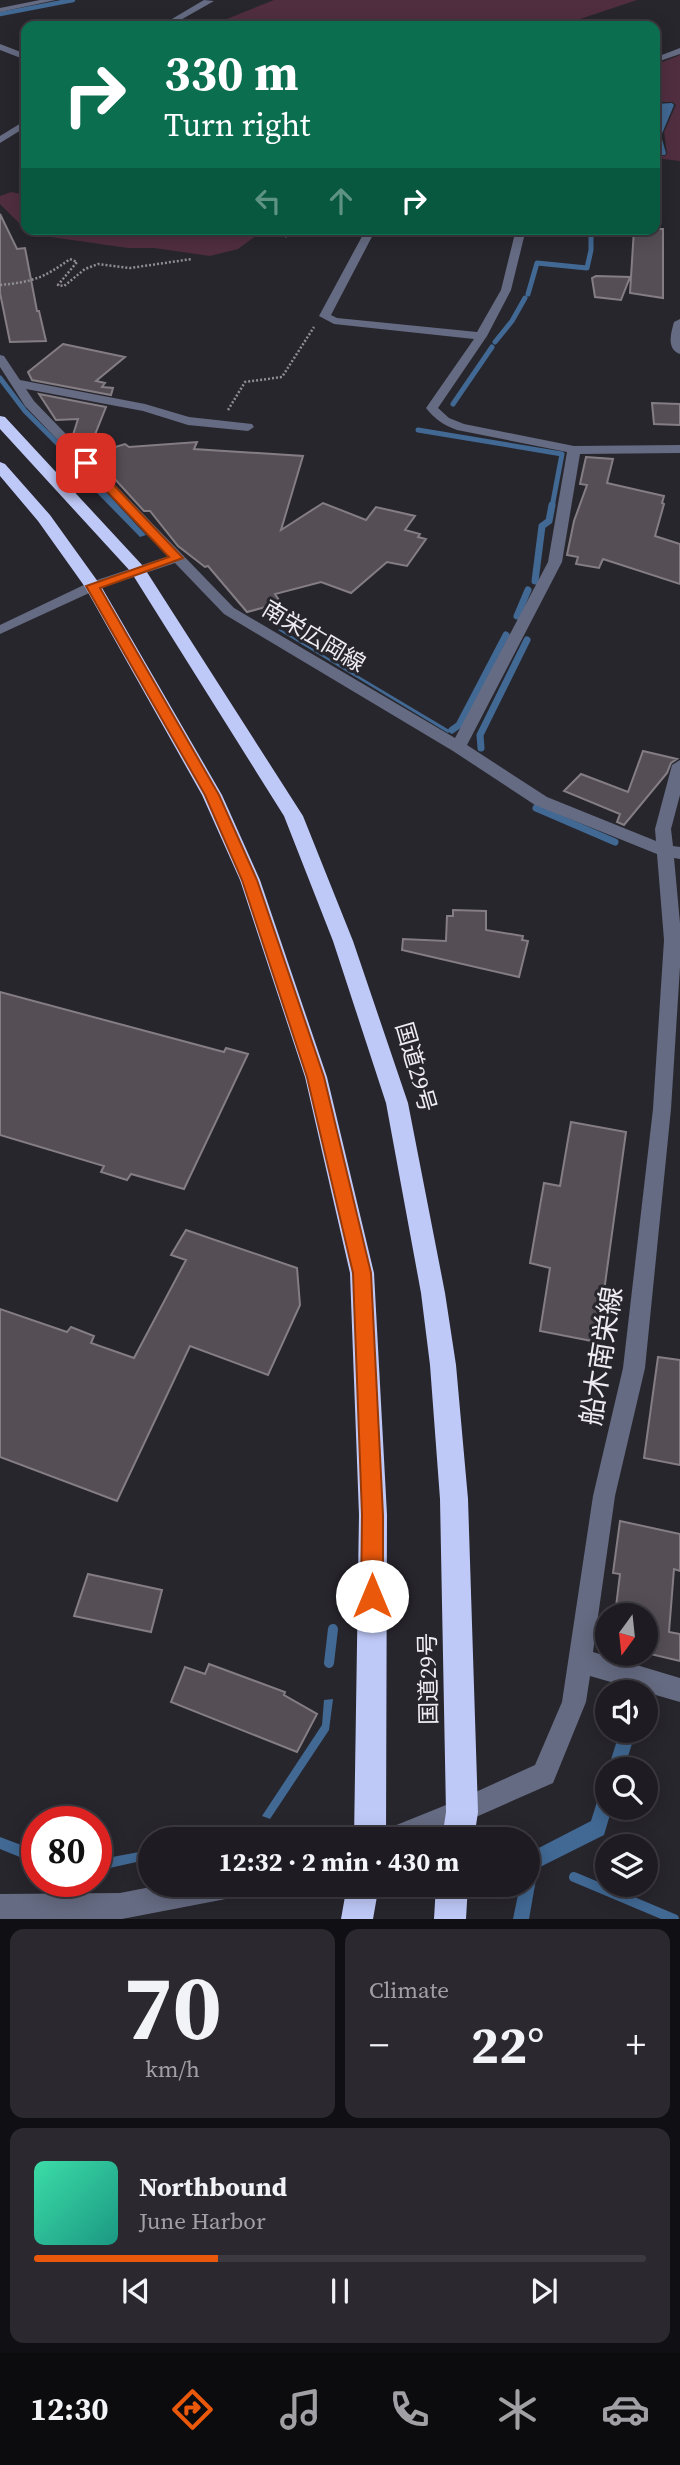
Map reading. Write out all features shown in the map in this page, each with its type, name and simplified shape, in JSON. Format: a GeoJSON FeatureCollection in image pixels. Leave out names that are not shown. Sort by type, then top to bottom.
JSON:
{"type":"FeatureCollection","features":[{"type":"Feature","properties":{"kind":"highway","name":"国道29号"},"geometry":{"type":"LineString","coordinates":[[0,420],[137,569],[293,816],[343,941],[397,1103],[433,1293],[443,1365],[454,1499],[462,1812],[460,1827]]}},
{"type":"Feature","properties":{"kind":"highway"},"geometry":{"type":"LineString","coordinates":[[0,467],[44,518],[93,586],[212,795],[250,880],[316,1077],[362,1273],[373,1515],[370,1827]]}},
{"type":"Feature","properties":{"kind":"highway"},"geometry":{"type":"LineString","coordinates":[[357,1919],[361,1897]]}},
{"type":"Feature","properties":{"kind":"highway"},"geometry":{"type":"LineString","coordinates":[[450,1919],[451,1897]]}},
{"type":"Feature","properties":{"kind":"street"},"geometry":{"type":"LineString","coordinates":[[0,10],[52,0]]}},
{"type":"Feature","properties":{"kind":"street"},"geometry":{"type":"LineString","coordinates":[[173,21],[211,1]]}},
{"type":"Feature","properties":{"kind":"street"},"geometry":{"type":"LineString","coordinates":[[0,47],[21,55]]}},
{"type":"Feature","properties":{"kind":"street"},"geometry":{"type":"LineString","coordinates":[[660,59],[680,51]]}},
{"type":"Feature","properties":{"kind":"street"},"geometry":{"type":"LineString","coordinates":[[0,140],[21,127]]}},
{"type":"Feature","properties":{"kind":"street"},"geometry":{"type":"LineString","coordinates":[[368,235],[325,316],[334,321],[481,335]]}},
{"type":"Feature","properties":{"kind":"street"},"geometry":{"type":"LineString","coordinates":[[520,235],[506,290],[481,335],[432,408],[445,421],[461,427],[574,450],[680,449]]}},
{"type":"Feature","properties":{"kind":"street"},"geometry":{"type":"LineString","coordinates":[[680,322],[676,338],[680,351]]}},
{"type":"Feature","properties":{"kind":"street","name":"南栄広岡線"},"geometry":{"type":"LineString","coordinates":[[0,358],[29,403],[229,611],[458,747],[541,801],[673,852]]}},
{"type":"Feature","properties":{"kind":"street"},"geometry":{"type":"LineString","coordinates":[[15,383],[145,408],[188,421],[248,427]]}},
{"type":"Feature","properties":{"kind":"street"},"geometry":{"type":"LineString","coordinates":[[458,747],[555,562],[574,450]]}},
{"type":"Feature","properties":{"kind":"street"},"geometry":{"type":"LineString","coordinates":[[0,615],[7,628],[93,586],[137,569],[177,558]]}},
{"type":"Feature","properties":{"kind":"street","name":"船木南栄線"},"geometry":{"type":"LineString","coordinates":[[424,1827],[544,1774],[574,1702],[604,1496],[634,1368],[661,1123],[673,940],[673,852],[663,828],[680,765]]}},
{"type":"Feature","properties":{"kind":"street"},"geometry":{"type":"LineString","coordinates":[[579,1660],[680,1690]]}},
{"type":"Feature","properties":{"kind":"street"},"geometry":{"type":"LineString","coordinates":[[0,1907],[120,1906],[168,1897]]}},
{"type":"Feature","properties":{"kind":"path"},"geometry":{"type":"LineString","coordinates":[[0,285],[38,279],[70,259],[77,262],[58,285],[64,286],[81,270],[103,263],[130,268],[155,264],[169,258],[192,259]]}},
{"type":"Feature","properties":{"kind":"path"},"geometry":{"type":"LineString","coordinates":[[223,425],[234,397],[245,382],[282,377],[302,344],[325,316]]}},
{"type":"Feature","properties":{"kind":"shaded area"},"geometry":{"type":"Polygon","coordinates":[[[274,0],[637,0],[574,21],[222,21],[274,0]]]}},
{"type":"Feature","properties":{"kind":"shaded area"},"geometry":{"type":"Polygon","coordinates":[[[680,55],[680,161],[660,159],[660,156],[665,156],[667,153],[664,132],[676,105],[673,102],[660,102],[660,63],[680,55]]]}},
{"type":"Feature","properties":{"kind":"shaded area"},"geometry":{"type":"Polygon","coordinates":[[[11,192],[21,194],[21,225],[0,204],[0,196],[11,192]]]}},
{"type":"Feature","properties":{"kind":"shaded area"},"geometry":{"type":"Polygon","coordinates":[[[37,235],[257,235],[238,249],[210,256],[154,248],[128,248],[37,235]]]}},
{"type":"Feature","properties":{"kind":"water"},"geometry":{"type":"Polygon","coordinates":[[[660,104],[674,105],[661,136],[665,155],[660,155],[660,104]]]}},
{"type":"Feature","properties":{"kind":"water"},"geometry":{"type":"Polygon","coordinates":[[[78,462],[146,535],[140,537],[99,495],[73,465],[78,462]]]}},
{"type":"Feature","properties":{"kind":"water"},"geometry":{"type":"Polygon","coordinates":[[[278,630],[451,731],[448,733],[278,630]]]}},
{"type":"Feature","properties":{"kind":"water"},"geometry":{"type":"Polygon","coordinates":[[[333,1699],[329,1730],[270,1819],[262,1816],[322,1725],[324,1700],[333,1699]]]}},
{"type":"Feature","properties":{"kind":"water"},"geometry":{"type":"Polygon","coordinates":[[[616,1743],[632,1743],[628,1757],[612,1757],[616,1743]]]}},
{"type":"Feature","properties":{"kind":"water"},"geometry":{"type":"Polygon","coordinates":[[[595,1808],[595,1820],[608,1820],[604,1834],[595,1834],[595,1840],[540,1867],[540,1847],[591,1821],[595,1808]]]}},
{"type":"Feature","properties":{"kind":"water"},"geometry":{"type":"Polygon","coordinates":[[[0,1837],[21,1845],[21,1858],[0,1849],[0,1837]]]}},
{"type":"Feature","properties":{"kind":"water"},"geometry":{"type":"Polygon","coordinates":[[[138,1852],[138,1862],[112,1867],[112,1857],[138,1852]]]}},
{"type":"Feature","properties":{"kind":"water"},"geometry":{"type":"Polygon","coordinates":[[[518,1897],[533,1897],[529,1919],[513,1919],[518,1897]]]}},
{"type":"Feature","properties":{"kind":"building"},"geometry":{"type":"Polygon","coordinates":[[[0,214],[17,249],[25,248],[37,311],[46,341],[10,342],[0,293],[0,214]]]}},
{"type":"Feature","properties":{"kind":"building"},"geometry":{"type":"Polygon","coordinates":[[[660,229],[663,229],[663,298],[630,293],[634,235],[660,235],[660,229]]]}},
{"type":"Feature","properties":{"kind":"building"},"geometry":{"type":"Polygon","coordinates":[[[630,277],[621,300],[595,297],[592,278],[630,277]]]}},
{"type":"Feature","properties":{"kind":"building"},"geometry":{"type":"Polygon","coordinates":[[[63,344],[125,357],[96,381],[105,383],[102,387],[113,388],[111,395],[32,380],[28,372],[63,344]]]}},
{"type":"Feature","properties":{"kind":"building"},"geometry":{"type":"Polygon","coordinates":[[[39,394],[106,407],[88,452],[73,435],[78,419],[56,420],[39,394]]]}},
{"type":"Feature","properties":{"kind":"building"},"geometry":{"type":"Polygon","coordinates":[[[652,403],[680,404],[680,425],[654,424],[652,403]]]}},
{"type":"Feature","properties":{"kind":"building"},"geometry":{"type":"Polygon","coordinates":[[[197,442],[194,449],[303,456],[281,530],[323,503],[366,520],[376,507],[415,516],[405,530],[420,534],[418,537],[426,539],[407,566],[387,562],[351,593],[321,582],[275,594],[281,603],[247,612],[208,566],[205,567],[178,546],[150,511],[144,511],[92,454],[125,444],[129,447],[197,442]]]}},
{"type":"Feature","properties":{"kind":"building"},"geometry":{"type":"Polygon","coordinates":[[[586,457],[613,459],[607,483],[664,496],[655,536],[680,544],[680,584],[603,559],[599,568],[576,564],[578,557],[567,555],[574,521],[587,485],[580,484],[586,457]]]}},
{"type":"Feature","properties":{"kind":"building"},"geometry":{"type":"Polygon","coordinates":[[[643,751],[677,759],[671,763],[667,773],[624,825],[617,822],[620,814],[564,791],[581,774],[628,792],[643,751]]]}},
{"type":"Feature","properties":{"kind":"building"},"geometry":{"type":"Polygon","coordinates":[[[453,910],[486,911],[486,930],[523,936],[522,940],[528,941],[519,977],[402,950],[403,939],[446,941],[447,916],[453,916],[453,910]]]}},
{"type":"Feature","properties":{"kind":"building"},"geometry":{"type":"Polygon","coordinates":[[[0,992],[224,1052],[226,1048],[248,1054],[184,1189],[131,1174],[127,1180],[101,1172],[104,1166],[0,1135],[0,992]]]}},
{"type":"Feature","properties":{"kind":"building"},"geometry":{"type":"Polygon","coordinates":[[[571,1122],[626,1132],[597,1342],[540,1331],[550,1268],[530,1263],[544,1183],[560,1186],[571,1122]]]}},
{"type":"Feature","properties":{"kind":"building"},"geometry":{"type":"Polygon","coordinates":[[[186,1230],[297,1268],[300,1305],[268,1375],[190,1346],[117,1501],[0,1457],[0,1309],[67,1332],[71,1327],[94,1336],[91,1343],[134,1358],[186,1260],[171,1255],[186,1230]]]}},
{"type":"Feature","properties":{"kind":"building"},"geometry":{"type":"Polygon","coordinates":[[[658,1357],[680,1360],[680,1465],[644,1458],[658,1357]]]}},
{"type":"Feature","properties":{"kind":"building"},"geometry":{"type":"Polygon","coordinates":[[[620,1521],[680,1534],[680,1571],[674,1569],[669,1632],[680,1634],[680,1661],[658,1656],[658,1603],[616,1603],[620,1574],[613,1573],[620,1521]]]}},
{"type":"Feature","properties":{"kind":"building"},"geometry":{"type":"Polygon","coordinates":[[[88,1574],[162,1590],[151,1632],[74,1616],[88,1574]]]}},
{"type":"Feature","properties":{"kind":"building"},"geometry":{"type":"Polygon","coordinates":[[[209,1664],[285,1692],[284,1695],[317,1714],[297,1752],[171,1702],[185,1667],[205,1674],[209,1664]]]}},
{"type":"Feature","properties":{"kind":"waterway"},"geometry":{"type":"LineString","coordinates":[[0,14],[73,0]]}},
{"type":"Feature","properties":{"kind":"waterway"},"geometry":{"type":"LineString","coordinates":[[528,294],[537,263],[587,268],[591,235]]}},
{"type":"Feature","properties":{"kind":"waterway"},"geometry":{"type":"LineString","coordinates":[[495,342],[512,321],[525,298]]}},
{"type":"Feature","properties":{"kind":"waterway"},"geometry":{"type":"LineString","coordinates":[[453,404],[492,347]]}},
{"type":"Feature","properties":{"kind":"waterway"},"geometry":{"type":"LineString","coordinates":[[0,378],[25,411],[66,452]]}},
{"type":"Feature","properties":{"kind":"waterway"},"geometry":{"type":"LineString","coordinates":[[418,430],[562,454],[552,507]]}},
{"type":"Feature","properties":{"kind":"waterway"},"geometry":{"type":"LineString","coordinates":[[535,581],[542,526],[549,521],[552,505]]}},
{"type":"Feature","properties":{"kind":"waterway"},"geometry":{"type":"LineString","coordinates":[[517,616],[528,590]]}},
{"type":"Feature","properties":{"kind":"waterway"},"geometry":{"type":"LineString","coordinates":[[452,730],[459,725],[506,635]]}},
{"type":"Feature","properties":{"kind":"waterway"},"geometry":{"type":"LineString","coordinates":[[481,748],[480,735],[527,640]]}},
{"type":"Feature","properties":{"kind":"waterway"},"geometry":{"type":"LineString","coordinates":[[536,808],[615,842]]}},
{"type":"Feature","properties":{"kind":"waterway"},"geometry":{"type":"LineString","coordinates":[[329,1663],[333,1629]]}},
{"type":"Feature","properties":{"kind":"waterway"},"geometry":{"type":"LineString","coordinates":[[574,1877],[674,1919]]}},
{"type":"Feature","properties":{"kind":"route"},"geometry":{"type":"LineString","coordinates":[[86,463],[177,558],[137,569],[93,586],[212,795],[250,880],[316,1077],[362,1273],[373,1515],[372,1596]]}}]}
